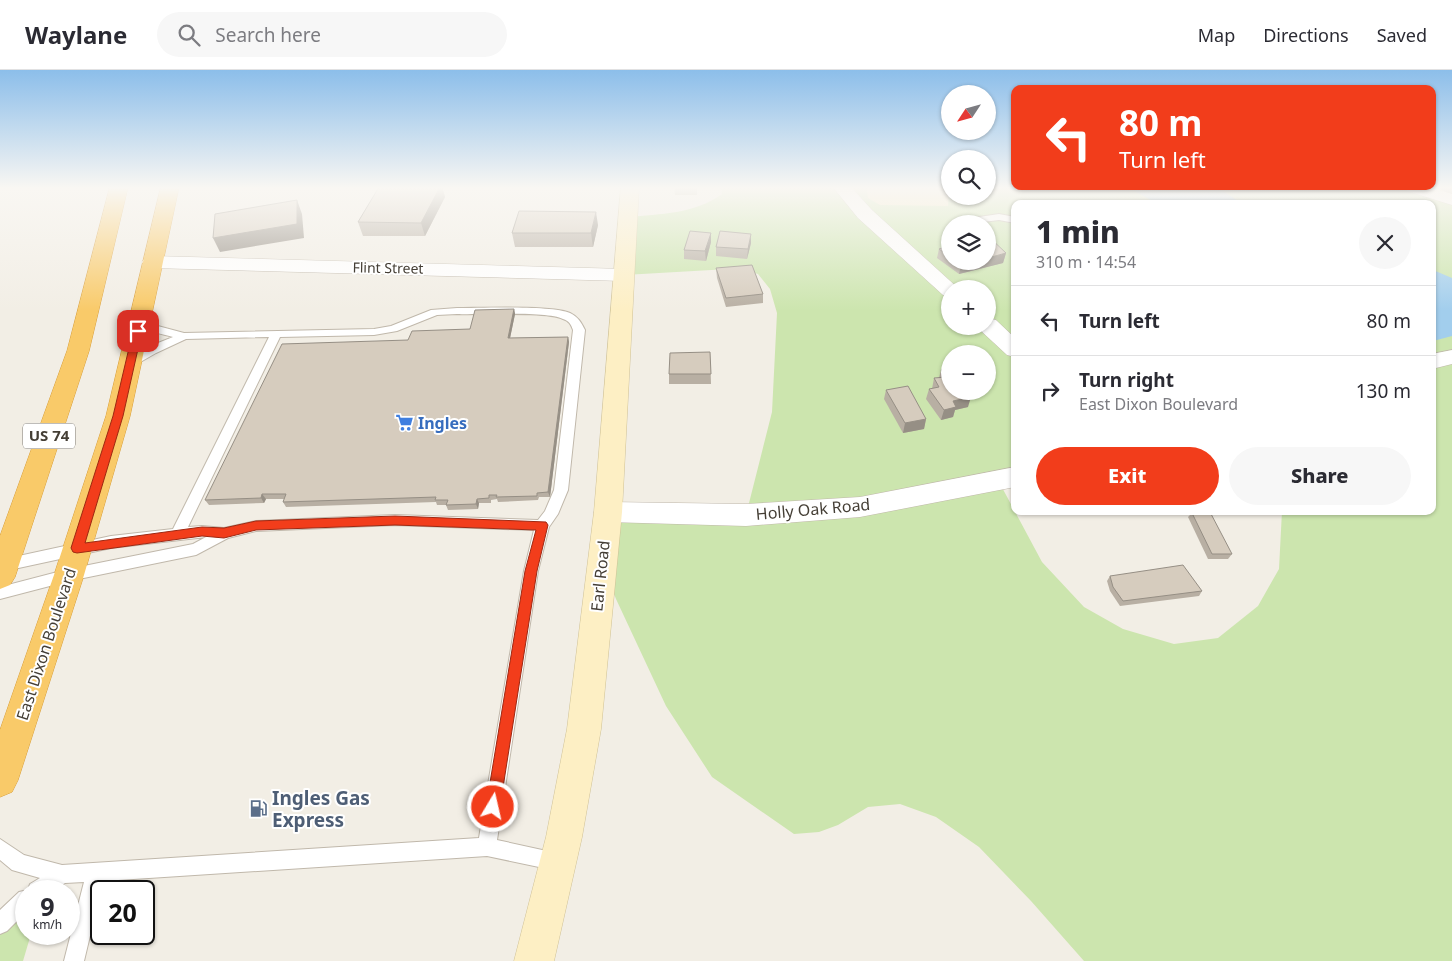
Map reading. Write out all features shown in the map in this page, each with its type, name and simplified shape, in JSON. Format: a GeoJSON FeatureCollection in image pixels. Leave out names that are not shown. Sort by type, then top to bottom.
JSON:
{"type":"FeatureCollection","features":[{"type":"Feature","properties":{"kind":"highway"},"geometry":{"type":"LineString","coordinates":[[103,252],[104,229]]}},
{"type":"Feature","properties":{"kind":"highway","name":"US 74"},"geometry":{"type":"LineString","coordinates":[[2,569],[78,351],[109,229]]}},
{"type":"Feature","properties":{"kind":"highway","name":"East Dixon Boulevard"},"geometry":{"type":"LineString","coordinates":[[0,780],[73,561],[118,416],[160,229]]}},
{"type":"Feature","properties":{"kind":"main road","name":"Earl Road"},"geometry":{"type":"LineString","coordinates":[[534,961],[558,862],[584,729],[608,512],[627,229]]}},
{"type":"Feature","properties":{"kind":"street"},"geometry":{"type":"LineString","coordinates":[[881,229],[941,283]]}},
{"type":"Feature","properties":{"kind":"street","name":"Flint Street"},"geometry":{"type":"LineString","coordinates":[[152,262],[624,274]]}},
{"type":"Feature","properties":{"kind":"street"},"geometry":{"type":"LineString","coordinates":[[996,332],[1011,346]]}},
{"type":"Feature","properties":{"kind":"street"},"geometry":{"type":"LineString","coordinates":[[1436,361],[1452,357]]}},
{"type":"Feature","properties":{"kind":"street","name":"Holly Oak Road"},"geometry":{"type":"LineString","coordinates":[[608,512],[746,515],[860,506],[1011,478]]}},
{"type":"Feature","properties":{"kind":"lane"},"geometry":{"type":"LineString","coordinates":[[140,320],[150,328],[184,336],[374,332],[393,330],[435,312],[457,311],[565,314],[576,322],[579,330],[561,490],[551,514],[542,525],[531,571],[487,847]]}},
{"type":"Feature","properties":{"kind":"lane"},"geometry":{"type":"LineString","coordinates":[[178,534],[276,334]]}},
{"type":"Feature","properties":{"kind":"lane"},"geometry":{"type":"LineString","coordinates":[[130,364],[152,350],[184,336]]}},
{"type":"Feature","properties":{"kind":"lane"},"geometry":{"type":"LineString","coordinates":[[2,569],[196,549],[224,533],[256,526],[395,520],[542,525]]}},
{"type":"Feature","properties":{"kind":"lane"},"geometry":{"type":"LineString","coordinates":[[0,593],[73,561],[178,534],[202,531],[224,533]]}},
{"type":"Feature","properties":{"kind":"lane"},"geometry":{"type":"LineString","coordinates":[[0,848],[19,863],[62,874],[487,847],[558,862]]}},
{"type":"Feature","properties":{"kind":"lane"},"geometry":{"type":"LineString","coordinates":[[74,961],[96,871]]}},
{"type":"Feature","properties":{"kind":"lane"},"geometry":{"type":"LineString","coordinates":[[53,880],[62,874]]}},
{"type":"Feature","properties":{"kind":"lane"},"geometry":{"type":"LineString","coordinates":[[0,924],[15,910]]}},
{"type":"Feature","properties":{"kind":"green space"},"geometry":{"type":"Polygon","coordinates":[[[627,229],[941,229],[941,270],[996,270],[996,229],[1011,229],[1011,478],[998,480],[1011,504],[1011,515],[1017,515],[1042,562],[1084,607],[1123,629],[1174,644],[1218,638],[1258,606],[1279,569],[1282,515],[1436,515],[1436,229],[1452,229],[1452,961],[1084,961],[1031,901],[979,847],[936,817],[900,804],[868,807],[838,825],[819,832],[794,834],[712,777],[666,706],[616,599],[602,563],[608,512],[746,515],[772,412],[777,313],[770,289],[758,274],[729,269],[624,275],[627,229]]]}},
{"type":"Feature","properties":{"kind":"green space"},"geometry":{"type":"Polygon","coordinates":[[[15,920],[15,945],[28,945],[23,961],[0,961],[0,935],[15,920]]]}},
{"type":"Feature","properties":{"kind":"water"},"geometry":{"type":"Polygon","coordinates":[[[1436,271],[1452,278],[1452,336],[1436,340],[1436,271]]]}},
{"type":"Feature","properties":{"kind":"building"},"geometry":{"type":"Polygon","coordinates":[[[214,229],[270,229],[213,238],[214,229]]]}},
{"type":"Feature","properties":{"kind":"building"},"geometry":{"type":"Polygon","coordinates":[[[513,229],[592,229],[591,233],[512,233],[513,229]]]}},
{"type":"Feature","properties":{"kind":"building"},"geometry":{"type":"Polygon","coordinates":[[[690,231],[711,233],[705,251],[684,250],[690,231]]]}},
{"type":"Feature","properties":{"kind":"building"},"geometry":{"type":"Polygon","coordinates":[[[720,231],[751,234],[748,249],[716,247],[720,231]]]}},
{"type":"Feature","properties":{"kind":"building"},"geometry":{"type":"Polygon","coordinates":[[[996,244],[1006,253],[996,256],[996,244]]]}},
{"type":"Feature","properties":{"kind":"building"},"geometry":{"type":"Polygon","coordinates":[[[752,265],[763,294],[726,298],[716,268],[752,265]]]}},
{"type":"Feature","properties":{"kind":"building","name":"Ingles"},"geometry":{"type":"Polygon","coordinates":[[[514,309],[508,338],[568,337],[548,492],[537,493],[537,496],[496,497],[497,495],[489,495],[489,498],[477,499],[476,504],[446,505],[448,500],[435,500],[436,497],[283,502],[286,494],[262,494],[261,498],[205,500],[282,344],[408,340],[412,331],[470,329],[475,310],[514,309]]]}},
{"type":"Feature","properties":{"kind":"building"},"geometry":{"type":"Polygon","coordinates":[[[710,352],[711,374],[669,374],[670,353],[710,352]]]}},
{"type":"Feature","properties":{"kind":"building"},"geometry":{"type":"Polygon","coordinates":[[[941,377],[941,400],[958,400],[953,401],[956,407],[944,410],[929,389],[939,387],[934,378],[941,377]]]}},
{"type":"Feature","properties":{"kind":"building"},"geometry":{"type":"Polygon","coordinates":[[[908,386],[926,419],[905,423],[886,390],[908,386]]]}},
{"type":"Feature","properties":{"kind":"building"},"geometry":{"type":"Polygon","coordinates":[[[1193,515],[1212,515],[1232,554],[1212,554],[1193,515]]]}},
{"type":"Feature","properties":{"kind":"building"},"geometry":{"type":"Polygon","coordinates":[[[1183,565],[1202,591],[1123,601],[1113,587],[1110,576],[1183,565]]]}},
{"type":"Feature","properties":{"kind":"place","name":"Ingles"},"geometry":{"type":"Point","coordinates":[404,423]}},
{"type":"Feature","properties":{"kind":"place","name":"Ingles Gas Express"},"geometry":{"type":"Point","coordinates":[258,809]}},
{"type":"Feature","properties":{"kind":"route"},"geometry":{"type":"LineString","coordinates":[[138,331],[118,416],[77,548],[202,531],[224,533],[256,526],[395,520],[542,525],[531,571],[493,807]]}}]}
